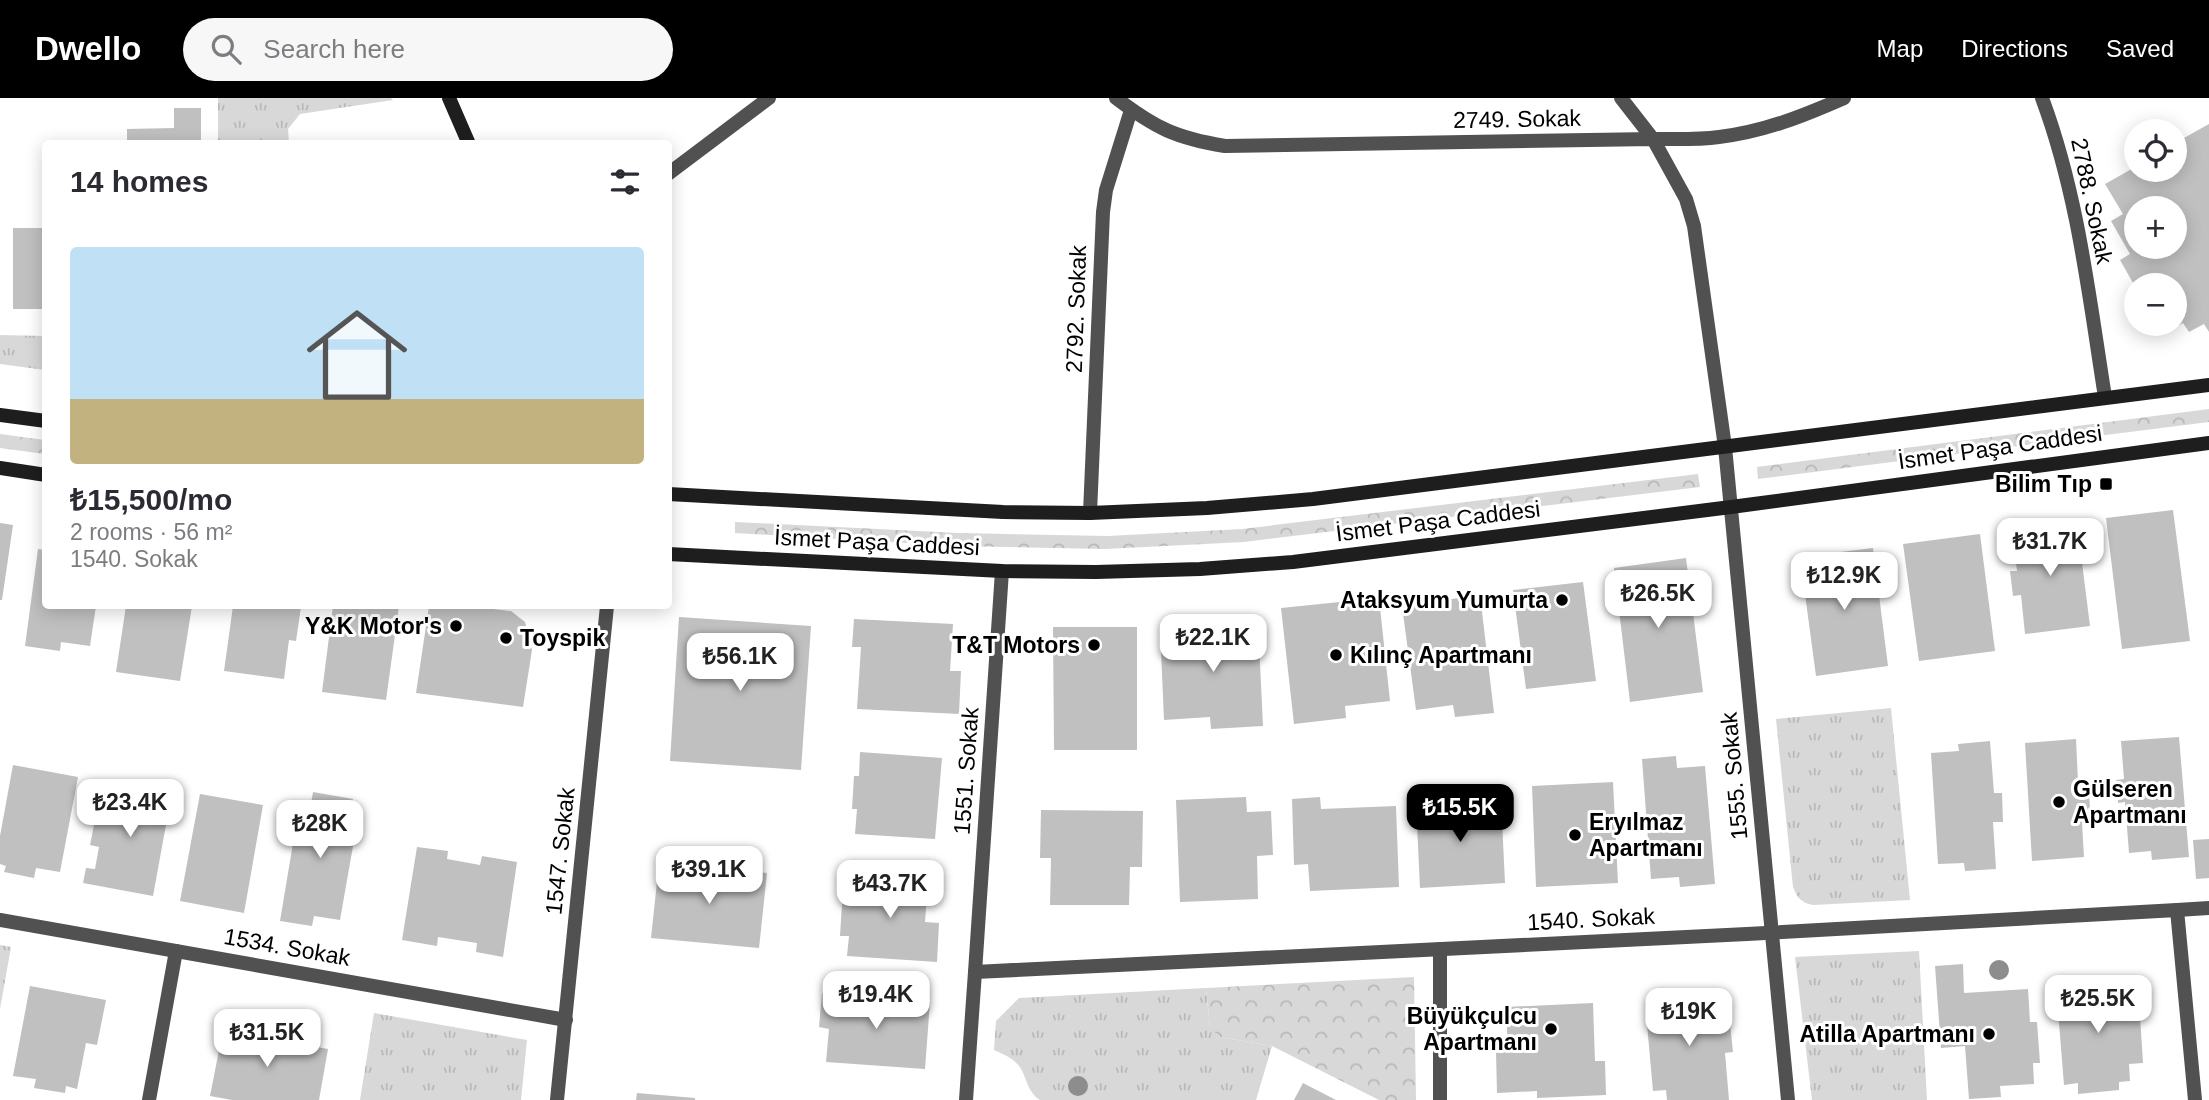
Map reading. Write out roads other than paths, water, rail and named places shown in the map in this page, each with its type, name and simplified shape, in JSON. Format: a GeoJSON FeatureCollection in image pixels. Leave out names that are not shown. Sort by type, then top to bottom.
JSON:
{"type":"FeatureCollection","features":[{"type":"Feature","properties":{"kind":"main road"},"geometry":{"type":"LineString","coordinates":[[449,98],[467,140]]}},
{"type":"Feature","properties":{"kind":"main road","name":"İsmet Paşa Caddesi"},"geometry":{"type":"LineString","coordinates":[[672,494],[1003,512],[1090,513],[1207,508],[1313,499],[2209,385]]}},
{"type":"Feature","properties":{"kind":"main road"},"geometry":{"type":"LineString","coordinates":[[0,415],[42,420]]}},
{"type":"Feature","properties":{"kind":"main road","name":"İsmet Paşa Caddesi"},"geometry":{"type":"LineString","coordinates":[[672,554],[1002,571],[1161,570],[1293,562],[2209,443]]}},
{"type":"Feature","properties":{"kind":"main road"},"geometry":{"type":"LineString","coordinates":[[0,468],[42,474]]}},
{"type":"Feature","properties":{"kind":"street"},"geometry":{"type":"LineString","coordinates":[[672,171],[769,98]]}},
{"type":"Feature","properties":{"kind":"street","name":"2749. Sokak"},"geometry":{"type":"LineString","coordinates":[[1115,98],[1168,133],[1225,146],[1719,137],[1757,131],[1798,118],[1843,98]]}},
{"type":"Feature","properties":{"kind":"street"},"geometry":{"type":"LineString","coordinates":[[1621,98],[1653,139],[1686,200],[1694,226],[1725,447]]}},
{"type":"Feature","properties":{"kind":"street","name":"2788. Sokak"},"geometry":{"type":"LineString","coordinates":[[2042,98],[2054,128],[2075,209],[2105,397]]}},
{"type":"Feature","properties":{"kind":"street","name":"2792. Sokak"},"geometry":{"type":"LineString","coordinates":[[1090,513],[1103,212],[1109,179],[1131,110]]}},
{"type":"Feature","properties":{"kind":"street","name":"1555. Sokak"},"geometry":{"type":"LineString","coordinates":[[1725,447],[1788,1100]]}},
{"type":"Feature","properties":{"kind":"street","name":"1551. Sokak"},"geometry":{"type":"LineString","coordinates":[[966,1100],[1002,571]]}},
{"type":"Feature","properties":{"kind":"street","name":"1547. Sokak"},"geometry":{"type":"LineString","coordinates":[[558,1100],[607,609]]}},
{"type":"Feature","properties":{"kind":"street","name":"1540. Sokak"},"geometry":{"type":"LineString","coordinates":[[975,972],[1772,933],[2209,908]]}},
{"type":"Feature","properties":{"kind":"street"},"geometry":{"type":"LineString","coordinates":[[2177,909],[2195,1100]]}},
{"type":"Feature","properties":{"kind":"street","name":"1534. Sokak"},"geometry":{"type":"LineString","coordinates":[[0,920],[566,1020]]}},
{"type":"Feature","properties":{"kind":"street"},"geometry":{"type":"LineString","coordinates":[[1440,949],[1440,1100]]}},
{"type":"Feature","properties":{"kind":"street"},"geometry":{"type":"LineString","coordinates":[[149,1100],[176,951]]}},
{"type":"Feature","properties":{"kind":"place","name":"Bilim Tıp"},"geometry":{"type":"Point","coordinates":[2106,484]}},
{"type":"Feature","properties":{"kind":"place","name":"Ataksyum Yumurta"},"geometry":{"type":"Point","coordinates":[1562,600]}},
{"type":"Feature","properties":{"kind":"place","name":"Y&K Motor's"},"geometry":{"type":"Point","coordinates":[456,626]}},
{"type":"Feature","properties":{"kind":"place","name":"Toyspik"},"geometry":{"type":"Point","coordinates":[506,638]}},
{"type":"Feature","properties":{"kind":"place","name":"T&T Motors"},"geometry":{"type":"Point","coordinates":[1094,645]}},
{"type":"Feature","properties":{"kind":"place","name":"Kılınç Apartmanı"},"geometry":{"type":"Point","coordinates":[1336,655]}},
{"type":"Feature","properties":{"kind":"place","name":"Gülseren Apartmanı"},"geometry":{"type":"Point","coordinates":[2059,802]}},
{"type":"Feature","properties":{"kind":"place","name":"Eryılmaz Apartmanı"},"geometry":{"type":"Point","coordinates":[1575,835]}},
{"type":"Feature","properties":{"kind":"place","name":"Büyükçulcu Apartmanı"},"geometry":{"type":"Point","coordinates":[1551,1029]}},
{"type":"Feature","properties":{"kind":"place","name":"Atilla Apartmanı"},"geometry":{"type":"Point","coordinates":[1989,1034]}}]}
